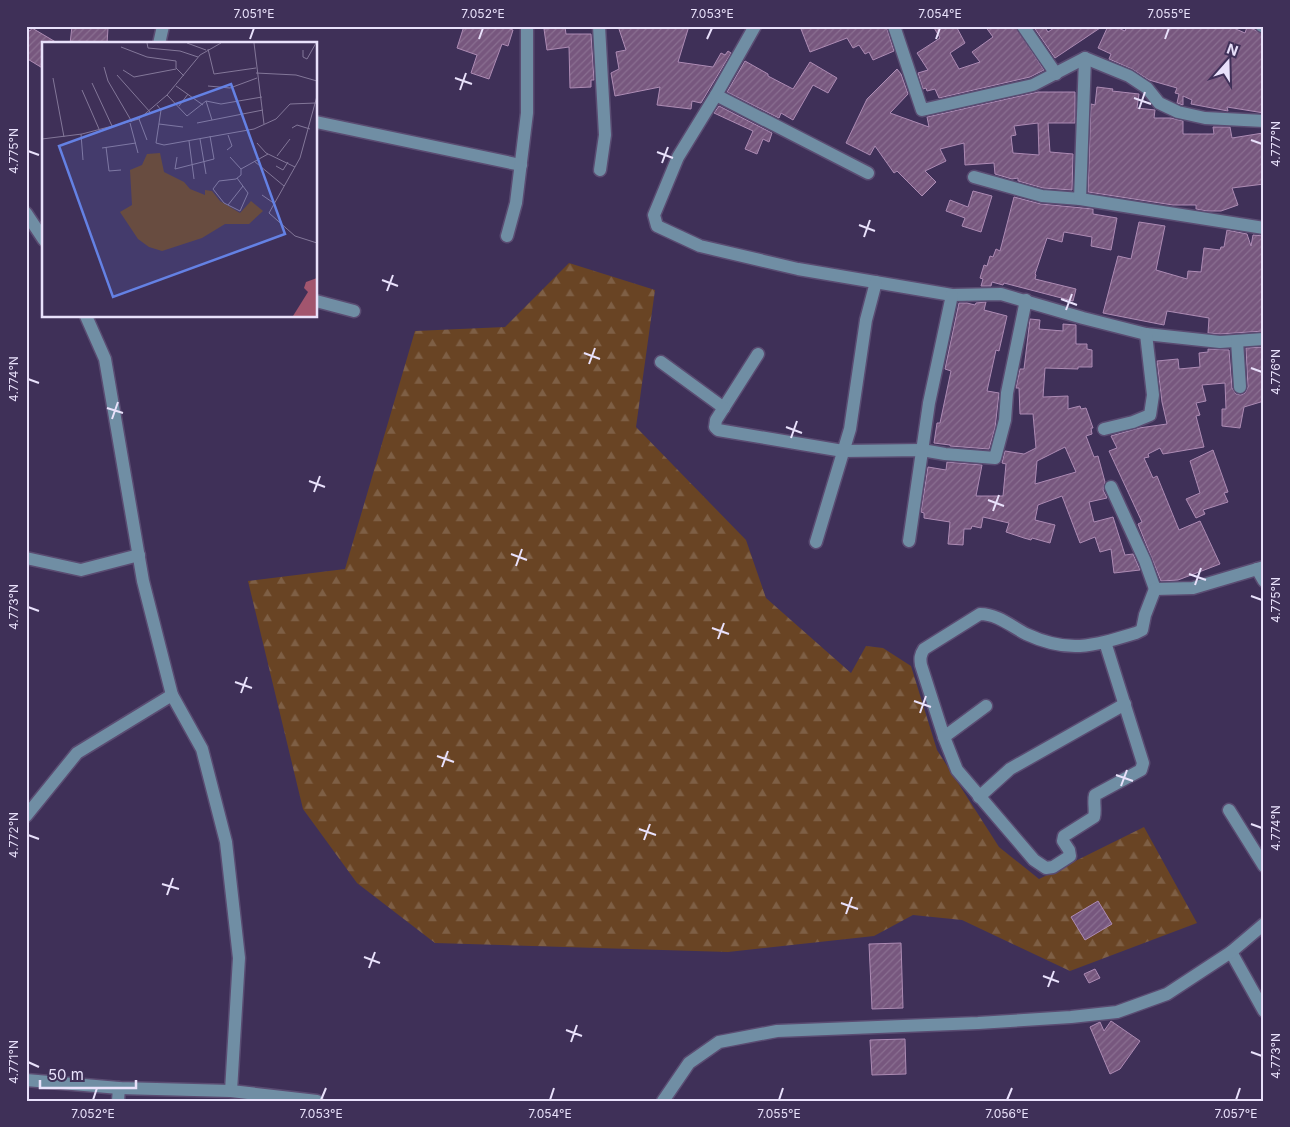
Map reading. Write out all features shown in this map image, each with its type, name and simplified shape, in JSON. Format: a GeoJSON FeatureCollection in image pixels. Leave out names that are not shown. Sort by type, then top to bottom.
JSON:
{"type":"FeatureCollection","features":[{"type":"Feature","properties":{"kind":"street"},"geometry":{"type":"LineString","coordinates":[[159,42],[163,26]]}},
{"type":"Feature","properties":{"kind":"street"},"geometry":{"type":"LineString","coordinates":[[507,236],[516,203],[527,113],[527,26]]}},
{"type":"Feature","properties":{"kind":"street"},"geometry":{"type":"LineString","coordinates":[[599,26],[605,135],[600,170]]}},
{"type":"Feature","properties":{"kind":"street"},"geometry":{"type":"LineString","coordinates":[[755,26],[678,157],[654,215],[657,226],[700,246],[798,269],[952,295],[1002,294],[1146,334],[1220,342],[1264,340]]}},
{"type":"Feature","properties":{"kind":"street"},"geometry":{"type":"LineString","coordinates":[[894,26],[922,110],[1033,85],[1085,58],[1129,76],[1147,88],[1159,103],[1178,112],[1205,118],[1264,121]]}},
{"type":"Feature","properties":{"kind":"street"},"geometry":{"type":"LineString","coordinates":[[1023,26],[1056,74]]}},
{"type":"Feature","properties":{"kind":"street"},"geometry":{"type":"LineString","coordinates":[[1080,199],[1085,58]]}},
{"type":"Feature","properties":{"kind":"street"},"geometry":{"type":"LineString","coordinates":[[716,95],[868,172]]}},
{"type":"Feature","properties":{"kind":"street"},"geometry":{"type":"LineString","coordinates":[[318,122],[521,165]]}},
{"type":"Feature","properties":{"kind":"street"},"geometry":{"type":"LineString","coordinates":[[974,177],[1042,196],[1080,199],[1264,228]]}},
{"type":"Feature","properties":{"kind":"street"},"geometry":{"type":"LineString","coordinates":[[26,213],[42,237]]}},
{"type":"Feature","properties":{"kind":"street"},"geometry":{"type":"LineString","coordinates":[[816,542],[850,430],[866,320],[876,282]]}},
{"type":"Feature","properties":{"kind":"street"},"geometry":{"type":"LineString","coordinates":[[909,541],[929,403],[952,295]]}},
{"type":"Feature","properties":{"kind":"street"},"geometry":{"type":"LineString","coordinates":[[758,354],[715,425],[718,430],[843,451],[922,450],[995,458],[1005,420],[1007,393],[1026,300]]}},
{"type":"Feature","properties":{"kind":"street"},"geometry":{"type":"LineString","coordinates":[[318,302],[354,311]]}},
{"type":"Feature","properties":{"kind":"street"},"geometry":{"type":"LineString","coordinates":[[87,318],[105,359],[143,581],[172,695],[202,749],[226,842],[239,958],[231,1091]]}},
{"type":"Feature","properties":{"kind":"street"},"geometry":{"type":"LineString","coordinates":[[1104,429],[1133,422],[1150,414],[1153,395],[1146,334]]}},
{"type":"Feature","properties":{"kind":"street"},"geometry":{"type":"LineString","coordinates":[[1236,341],[1240,387]]}},
{"type":"Feature","properties":{"kind":"street"},"geometry":{"type":"LineString","coordinates":[[661,362],[724,408]]}},
{"type":"Feature","properties":{"kind":"street"},"geometry":{"type":"LineString","coordinates":[[1105,642],[1143,763],[1141,770],[1096,795],[1094,817],[1066,834],[1064,840],[1070,856],[1053,867],[1046,868],[1034,860],[957,770],[944,737],[920,659],[921,653],[924,649],[980,614],[994,617],[1028,634],[1064,647],[1092,646],[1142,630],[1145,615],[1155,589],[1145,561],[1111,487]]}},
{"type":"Feature","properties":{"kind":"street"},"geometry":{"type":"LineString","coordinates":[[26,558],[81,570],[138,555]]}},
{"type":"Feature","properties":{"kind":"street"},"geometry":{"type":"LineString","coordinates":[[1155,589],[1193,588],[1261,568],[1264,581]]}},
{"type":"Feature","properties":{"kind":"street"},"geometry":{"type":"LineString","coordinates":[[26,816],[77,752],[172,695]]}},
{"type":"Feature","properties":{"kind":"street"},"geometry":{"type":"LineString","coordinates":[[979,797],[1010,768],[1125,704]]}},
{"type":"Feature","properties":{"kind":"street"},"geometry":{"type":"LineString","coordinates":[[944,737],[986,706]]}},
{"type":"Feature","properties":{"kind":"street"},"geometry":{"type":"LineString","coordinates":[[1229,810],[1264,866]]}},
{"type":"Feature","properties":{"kind":"street"},"geometry":{"type":"LineString","coordinates":[[663,1101],[689,1063],[719,1042],[777,1031],[978,1023],[1117,1012],[1167,994],[1231,952],[1264,924]]}},
{"type":"Feature","properties":{"kind":"street"},"geometry":{"type":"LineString","coordinates":[[1231,952],[1264,1011]]}},
{"type":"Feature","properties":{"kind":"street"},"geometry":{"type":"LineString","coordinates":[[26,1080],[118,1094],[231,1091],[317,1101]]}},
{"type":"Feature","properties":{"kind":"green space"},"geometry":{"type":"Polygon","coordinates":[[[569,263],[655,290],[636,427],[746,540],[766,598],[851,673],[866,646],[883,648],[911,666],[937,750],[999,847],[1039,879],[1144,827],[1197,923],[1070,971],[962,920],[913,915],[874,936],[728,952],[435,943],[357,883],[303,809],[248,581],[345,569],[415,331],[505,327],[569,263]]]}},
{"type":"Feature","properties":{"kind":"building"},"geometry":{"type":"Polygon","coordinates":[[[72,26],[108,28],[107,42],[70,42],[72,26]]]}},
{"type":"Feature","properties":{"kind":"building"},"geometry":{"type":"Polygon","coordinates":[[[464,26],[502,26],[513,30],[508,46],[502,44],[489,79],[471,73],[477,55],[457,48],[464,26]]]}},
{"type":"Feature","properties":{"kind":"building"},"geometry":{"type":"Polygon","coordinates":[[[618,26],[689,26],[678,62],[713,67],[721,53],[725,55],[728,51],[731,53],[701,103],[692,101],[691,109],[657,105],[660,87],[615,96],[611,73],[619,69],[616,52],[626,50],[618,26]]]}},
{"type":"Feature","properties":{"kind":"building"},"geometry":{"type":"Polygon","coordinates":[[[809,26],[886,26],[894,51],[873,60],[869,52],[865,54],[859,45],[853,48],[847,38],[810,52],[801,29],[809,26]]]}},
{"type":"Feature","properties":{"kind":"building"},"geometry":{"type":"Polygon","coordinates":[[[933,26],[956,26],[965,43],[950,53],[959,69],[980,62],[972,52],[993,37],[985,26],[1015,26],[1044,70],[1030,77],[939,98],[935,89],[927,91],[926,88],[923,89],[918,73],[928,70],[917,53],[940,38],[933,26]]]}},
{"type":"Feature","properties":{"kind":"building"},"geometry":{"type":"Polygon","coordinates":[[[1033,26],[1044,26],[1048,32],[1057,26],[1103,26],[1055,58],[1033,26]]]}},
{"type":"Feature","properties":{"kind":"building"},"geometry":{"type":"Polygon","coordinates":[[[1108,26],[1114,26],[1125,31],[1127,26],[1229,26],[1245,33],[1247,27],[1264,35],[1264,113],[1227,107],[1228,111],[1191,104],[1192,100],[1183,96],[1183,105],[1177,103],[1179,94],[1175,93],[1177,88],[1149,80],[1132,69],[1109,59],[1111,54],[1098,48],[1108,26]]]}},
{"type":"Feature","properties":{"kind":"building"},"geometry":{"type":"Polygon","coordinates":[[[565,27],[566,34],[591,34],[594,80],[591,80],[591,87],[570,88],[569,47],[547,50],[544,29],[565,27]]]}},
{"type":"Feature","properties":{"kind":"building"},"geometry":{"type":"Polygon","coordinates":[[[32,28],[56,42],[42,42],[42,68],[26,58],[26,29],[30,31],[32,28]]]}},
{"type":"Feature","properties":{"kind":"building"},"geometry":{"type":"Polygon","coordinates":[[[745,61],[793,89],[810,62],[837,78],[828,93],[813,85],[793,120],[781,113],[779,118],[727,92],[745,61]]]}},
{"type":"Feature","properties":{"kind":"building"},"geometry":{"type":"Polygon","coordinates":[[[897,69],[901,74],[908,94],[890,113],[929,127],[927,117],[1038,92],[1075,92],[1075,123],[1048,123],[1050,152],[1073,154],[1072,190],[1043,188],[1018,181],[1018,178],[1012,179],[995,174],[994,163],[965,165],[964,143],[940,149],[946,161],[925,171],[936,182],[922,196],[897,171],[894,173],[875,146],[870,155],[846,143],[867,99],[897,69]],[[1038,123],[1014,126],[1016,135],[1011,136],[1013,153],[1039,155],[1038,123]]]}},
{"type":"Feature","properties":{"kind":"building"},"geometry":{"type":"Polygon","coordinates":[[[1097,87],[1139,94],[1137,108],[1155,110],[1154,118],[1171,118],[1183,121],[1183,134],[1214,134],[1213,127],[1230,127],[1232,138],[1263,133],[1264,184],[1232,188],[1238,205],[1221,211],[1196,209],[1196,205],[1173,205],[1088,192],[1091,104],[1095,105],[1097,87]]]}},
{"type":"Feature","properties":{"kind":"building"},"geometry":{"type":"Polygon","coordinates":[[[719,106],[772,133],[769,142],[763,139],[757,154],[745,149],[753,131],[714,113],[719,106]]]}},
{"type":"Feature","properties":{"kind":"building"},"geometry":{"type":"Polygon","coordinates":[[[973,191],[992,196],[981,232],[962,226],[965,218],[946,211],[950,200],[968,207],[973,191]]]}},
{"type":"Feature","properties":{"kind":"building"},"geometry":{"type":"Polygon","coordinates":[[[1014,197],[1041,204],[1093,209],[1093,214],[1117,218],[1111,250],[1091,246],[1092,237],[1064,232],[1062,242],[1047,238],[1035,279],[1076,289],[1073,301],[1004,283],[1003,285],[992,282],[991,286],[981,286],[983,279],[980,278],[984,265],[987,266],[990,256],[993,257],[996,249],[1000,251],[1014,197]]]}},
{"type":"Feature","properties":{"kind":"building"},"geometry":{"type":"Polygon","coordinates":[[[1139,222],[1165,226],[1156,270],[1187,279],[1188,271],[1201,272],[1204,248],[1220,250],[1221,247],[1224,247],[1227,230],[1247,234],[1251,246],[1253,235],[1264,236],[1264,331],[1208,333],[1209,318],[1167,311],[1164,325],[1103,313],[1118,256],[1131,259],[1139,222]]]}},
{"type":"Feature","properties":{"kind":"building"},"geometry":{"type":"Polygon","coordinates":[[[986,302],[984,310],[1007,316],[999,351],[996,350],[987,391],[999,393],[995,428],[989,449],[934,443],[937,423],[940,423],[951,371],[945,369],[959,303],[975,305],[976,303],[986,302]]]}},
{"type":"Feature","properties":{"kind":"building"},"geometry":{"type":"Polygon","coordinates":[[[1030,319],[1040,320],[1039,329],[1063,331],[1063,324],[1076,325],[1076,344],[1087,344],[1087,349],[1092,350],[1092,367],[1078,367],[1078,369],[1045,368],[1043,397],[1068,396],[1068,409],[1080,406],[1081,409],[1086,408],[1093,428],[1091,428],[1092,434],[1086,436],[1094,457],[1098,456],[1105,482],[1103,490],[1107,498],[1089,502],[1094,522],[1113,517],[1125,555],[1133,554],[1140,570],[1114,573],[1111,549],[1100,552],[1095,537],[1080,543],[1062,496],[1038,505],[1035,520],[1055,525],[1050,543],[1032,538],[1031,540],[1006,532],[1009,523],[983,517],[981,528],[972,526],[971,529],[964,529],[963,545],[948,544],[950,522],[924,518],[924,513],[921,512],[928,467],[946,470],[947,462],[982,465],[976,496],[1003,496],[1006,464],[1002,463],[1005,451],[1024,454],[1036,448],[1033,414],[1020,414],[1019,388],[1016,388],[1020,369],[1024,369],[1030,319]],[[1065,447],[1037,461],[1035,484],[1076,472],[1065,447]]]}},
{"type":"Feature","properties":{"kind":"building"},"geometry":{"type":"Polygon","coordinates":[[[1264,347],[1264,401],[1244,407],[1240,428],[1222,426],[1222,409],[1226,409],[1225,383],[1202,385],[1206,401],[1196,403],[1200,415],[1196,416],[1204,447],[1163,454],[1160,448],[1148,454],[1149,457],[1144,458],[1153,478],[1157,476],[1179,530],[1200,521],[1220,564],[1178,580],[1161,581],[1138,524],[1142,522],[1109,451],[1117,448],[1111,436],[1139,428],[1167,424],[1157,361],[1178,359],[1179,369],[1200,367],[1199,353],[1208,352],[1208,349],[1229,350],[1232,388],[1236,394],[1241,395],[1245,393],[1248,387],[1246,348],[1264,347]]]}},
{"type":"Feature","properties":{"kind":"building"},"geometry":{"type":"Polygon","coordinates":[[[1213,450],[1228,492],[1224,493],[1228,502],[1203,510],[1205,514],[1196,518],[1186,499],[1200,493],[1190,461],[1213,450]]]}},
{"type":"Feature","properties":{"kind":"building"},"geometry":{"type":"Polygon","coordinates":[[[1098,901],[1112,924],[1085,940],[1071,917],[1098,901]]]}},
{"type":"Feature","properties":{"kind":"building"},"geometry":{"type":"Polygon","coordinates":[[[901,943],[903,1008],[872,1009],[869,944],[901,943]]]}},
{"type":"Feature","properties":{"kind":"building"},"geometry":{"type":"Polygon","coordinates":[[[1095,969],[1100,978],[1089,983],[1084,974],[1095,969]]]}},
{"type":"Feature","properties":{"kind":"building"},"geometry":{"type":"Polygon","coordinates":[[[1111,1021],[1140,1041],[1120,1069],[1110,1074],[1090,1027],[1100,1022],[1104,1031],[1111,1021]]]}},
{"type":"Feature","properties":{"kind":"building"},"geometry":{"type":"Polygon","coordinates":[[[905,1039],[906,1074],[872,1075],[870,1040],[905,1039]]]}}]}
